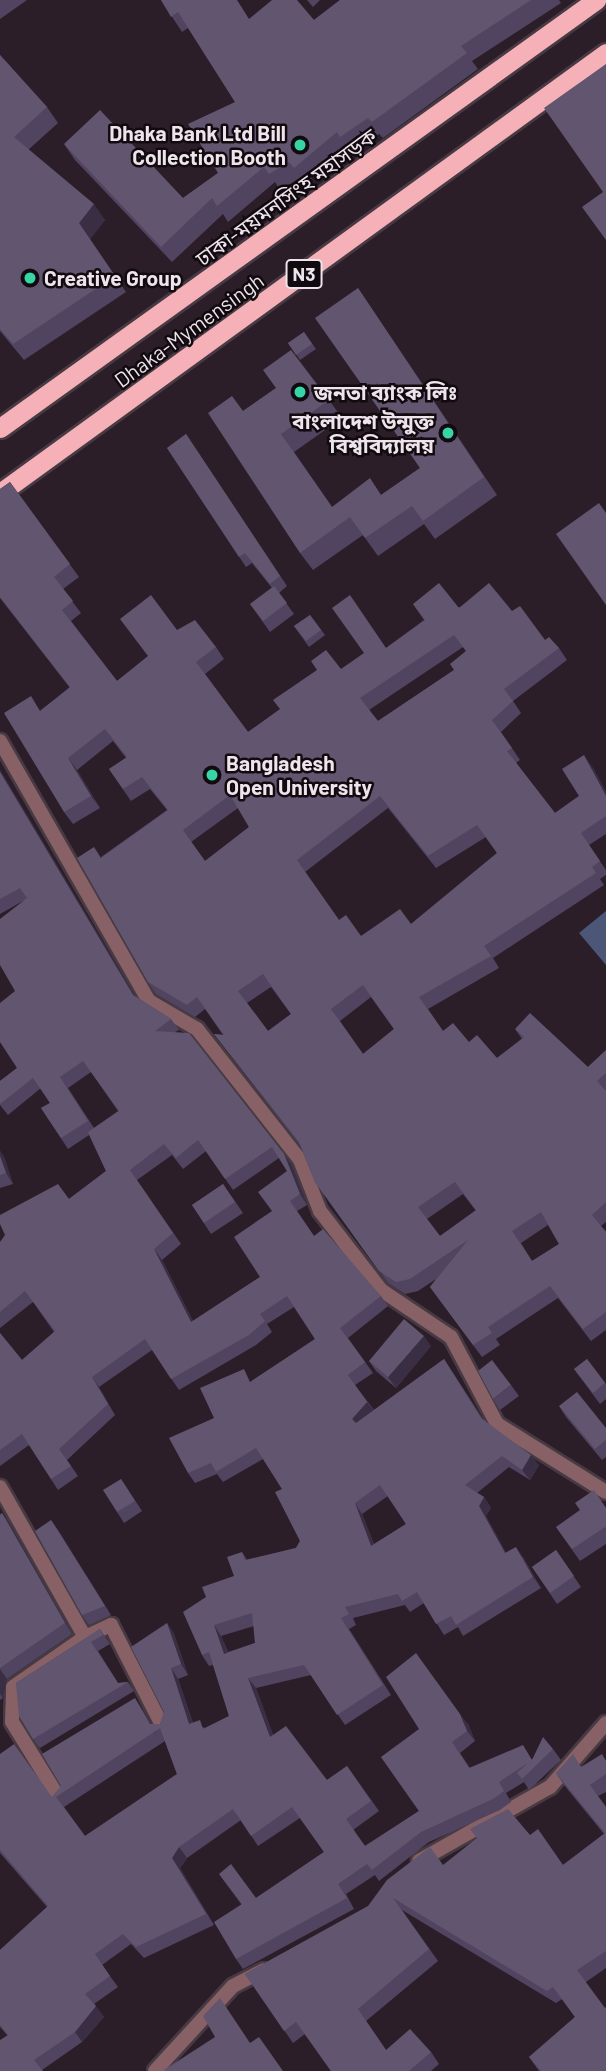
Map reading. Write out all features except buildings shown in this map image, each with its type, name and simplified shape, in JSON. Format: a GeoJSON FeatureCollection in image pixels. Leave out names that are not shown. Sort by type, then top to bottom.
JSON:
{"type":"FeatureCollection","features":[{"type":"Feature","properties":{"kind":"highway","name":"ঢাকা-ময়মনসিংহ মহাসড়ক"},"geometry":{"type":"LineString","coordinates":[[0,428],[573,6],[596,0]]}},
{"type":"Feature","properties":{"kind":"highway","name":"Dhaka-Mymensingh"},"geometry":{"type":"LineString","coordinates":[[0,492],[606,53]]}},
{"type":"Feature","properties":{"kind":"street"},"geometry":{"type":"LineString","coordinates":[[0,741],[149,1001],[197,1029],[300,1160],[320,1211],[381,1290],[451,1337],[497,1424],[606,1492]]}},
{"type":"Feature","properties":{"kind":"street"},"geometry":{"type":"LineString","coordinates":[[0,1487],[85,1637]]}},
{"type":"Feature","properties":{"kind":"street"},"geometry":{"type":"LineString","coordinates":[[59,1798],[40,1759],[12,1721],[13,1687],[85,1637],[111,1625],[150,1693],[163,1727]]}},
{"type":"Feature","properties":{"kind":"street"},"geometry":{"type":"LineString","coordinates":[[127,1707],[150,1693]]}},
{"type":"Feature","properties":{"kind":"street"},"geometry":{"type":"LineString","coordinates":[[400,1876],[550,1787],[606,1723]]}},
{"type":"Feature","properties":{"kind":"street"},"geometry":{"type":"LineString","coordinates":[[155,2071],[233,1986],[274,1964]]}},
{"type":"Feature","properties":{"kind":"water"},"geometry":{"type":"Polygon","coordinates":[[[606,911],[606,965],[579,933],[606,911]]]}},
{"type":"Feature","properties":{"kind":"place","name":"Dhaka Bank Ltd Bill Collection Booth"},"geometry":{"type":"Point","coordinates":[300,145]}},
{"type":"Feature","properties":{"kind":"place","name":"Creative Group"},"geometry":{"type":"Point","coordinates":[30,278]}},
{"type":"Feature","properties":{"kind":"place","name":"জনতা ব্যাংক লিঃ"},"geometry":{"type":"Point","coordinates":[300,392]}},
{"type":"Feature","properties":{"kind":"place","name":"বাংলাদেশ উন্মুক্ত বিশ্ববিদ্যালয়"},"geometry":{"type":"Point","coordinates":[448,433]}},
{"type":"Feature","properties":{"kind":"place","name":"Bangladesh Open University"},"geometry":{"type":"Point","coordinates":[212,775]}}]}
